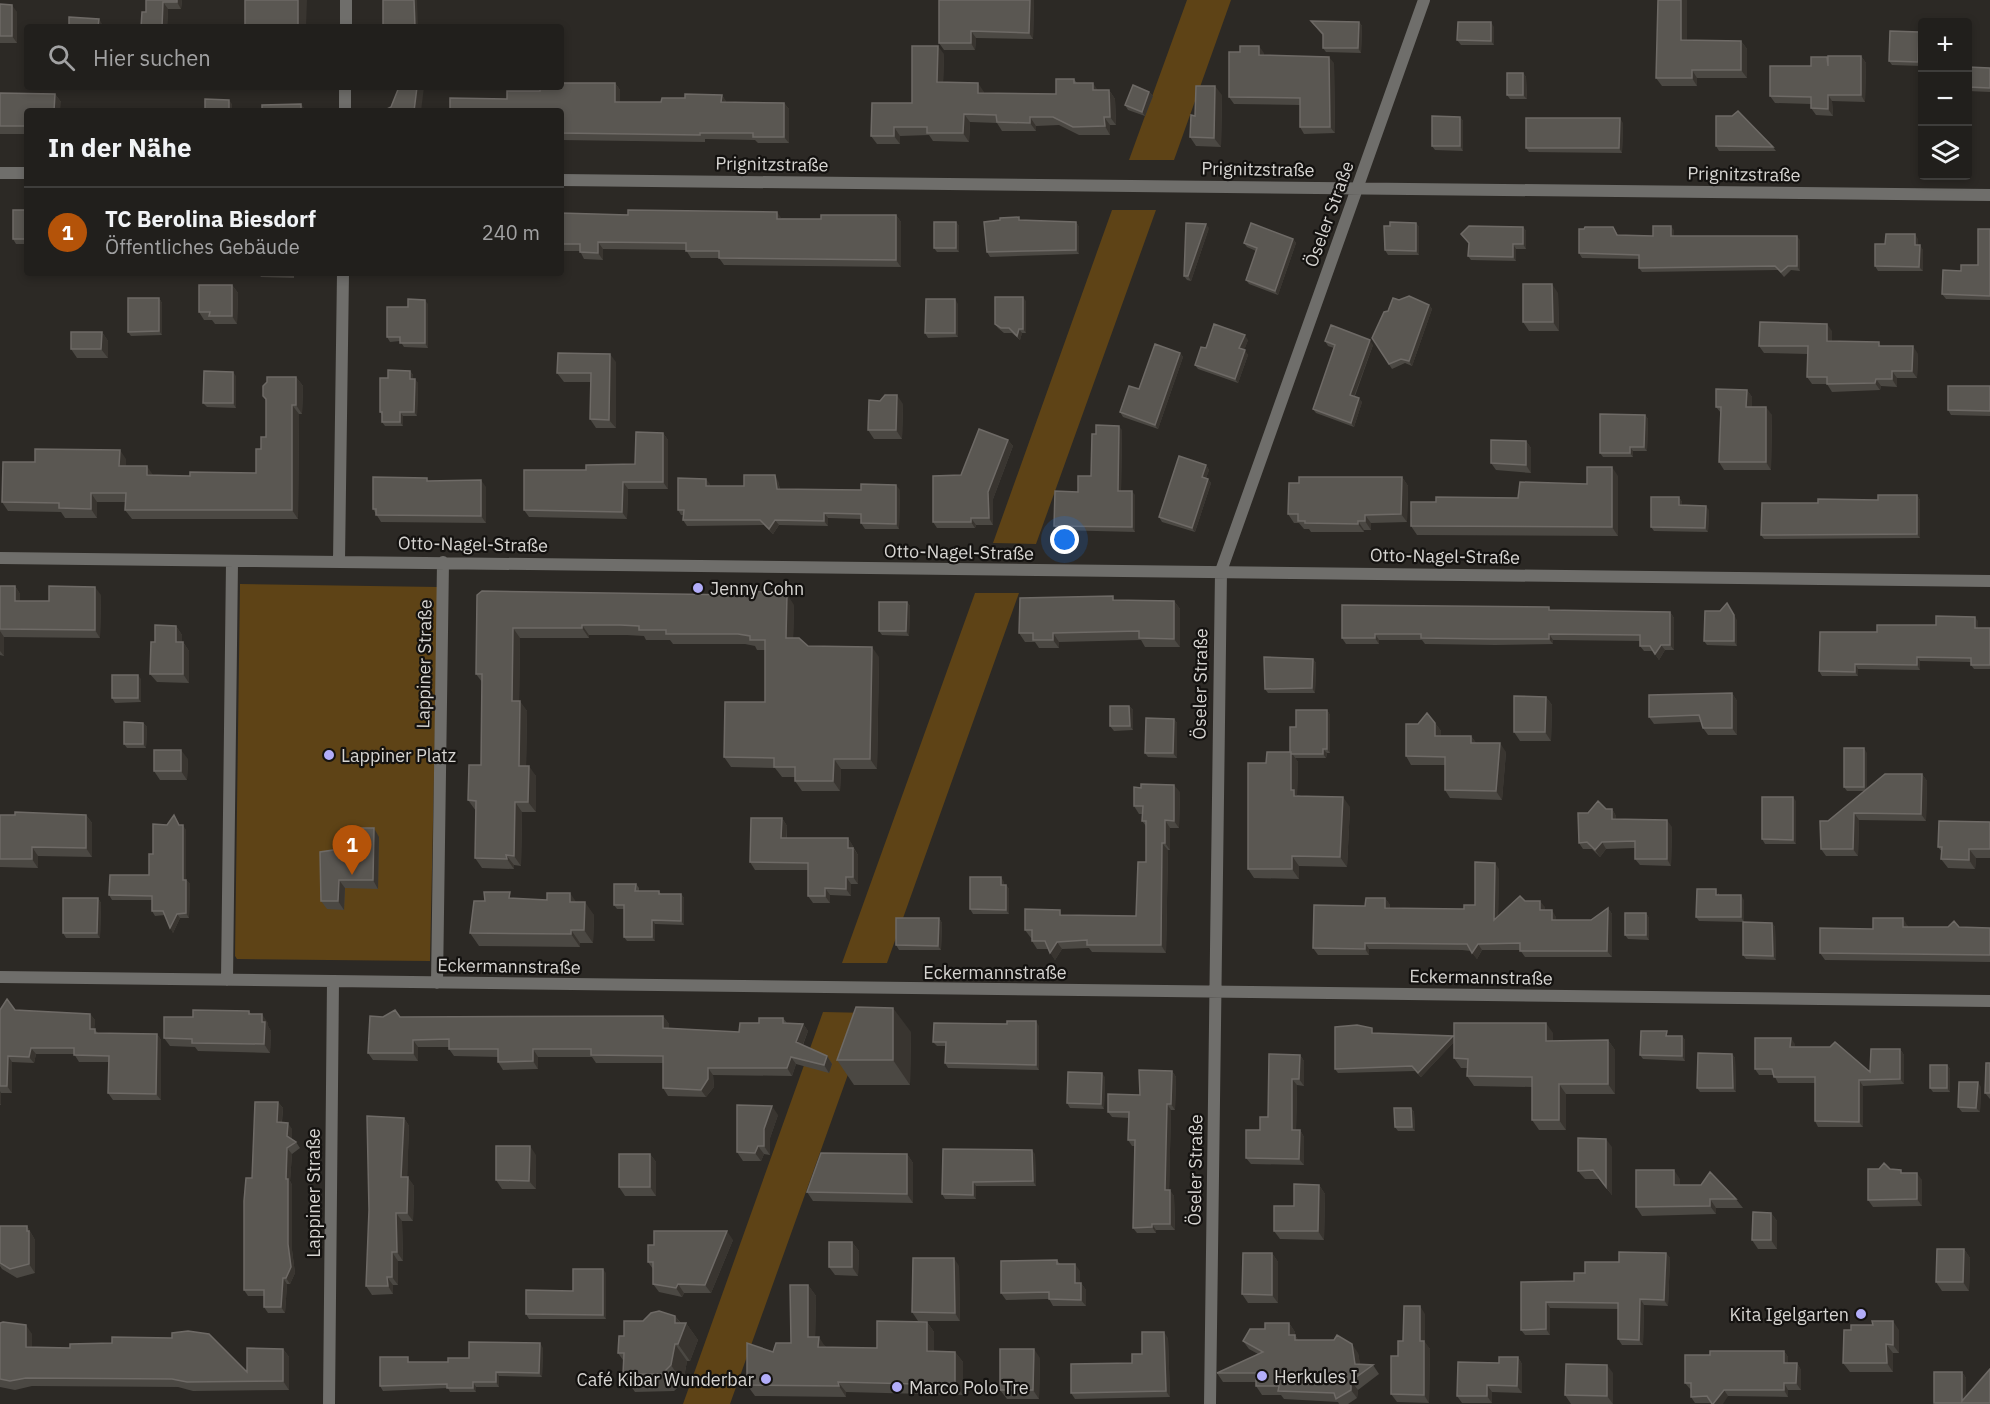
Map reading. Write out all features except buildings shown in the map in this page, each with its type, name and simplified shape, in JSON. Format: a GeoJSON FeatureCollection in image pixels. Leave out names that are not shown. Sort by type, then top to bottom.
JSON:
{"type":"FeatureCollection","features":[{"type":"Feature","properties":{"kind":"street"},"geometry":{"type":"LineString","coordinates":[[346,0],[346,24]]}},
{"type":"Feature","properties":{"kind":"street","name":"Öseler Straße"},"geometry":{"type":"LineString","coordinates":[[1210,1404],[1221,571],[1424,0]]}},
{"type":"Feature","properties":{"kind":"street"},"geometry":{"type":"LineString","coordinates":[[345,90],[345,108]]}},
{"type":"Feature","properties":{"kind":"street"},"geometry":{"type":"LineString","coordinates":[[0,173],[24,173]]}},
{"type":"Feature","properties":{"kind":"street","name":"Prignitzstraße"},"geometry":{"type":"LineString","coordinates":[[564,180],[1990,195]]}},
{"type":"Feature","properties":{"kind":"street"},"geometry":{"type":"LineString","coordinates":[[339,561],[343,276]]}},
{"type":"Feature","properties":{"kind":"street","name":"Otto-Nagel-Straße"},"geometry":{"type":"LineString","coordinates":[[0,558],[1990,581]]}},
{"type":"Feature","properties":{"kind":"street"},"geometry":{"type":"LineString","coordinates":[[227,980],[232,562]]}},
{"type":"Feature","properties":{"kind":"street","name":"Lappiner Straße"},"geometry":{"type":"LineString","coordinates":[[437,983],[443,562]]}},
{"type":"Feature","properties":{"kind":"street","name":"Eckermannstraße"},"geometry":{"type":"LineString","coordinates":[[0,977],[1990,1001]]}},
{"type":"Feature","properties":{"kind":"street","name":"Lappiner Straße"},"geometry":{"type":"LineString","coordinates":[[329,1404],[333,981]]}},
{"type":"Feature","properties":{"kind":"shaded area"},"geometry":{"type":"Polygon","coordinates":[[[1187,0],[1231,0],[1174,160],[1129,160],[1187,0]]]}},
{"type":"Feature","properties":{"kind":"shaded area"},"geometry":{"type":"Polygon","coordinates":[[[1112,210],[1156,210],[1036,544],[993,543],[1112,210]]]}},
{"type":"Feature","properties":{"kind":"shaded area"},"geometry":{"type":"Polygon","coordinates":[[[240,584],[438,587],[430,961],[237,959],[235,956],[240,584]]]}},
{"type":"Feature","properties":{"kind":"shaded area"},"geometry":{"type":"Polygon","coordinates":[[[975,593],[1019,593],[887,963],[842,963],[975,593]]]}},
{"type":"Feature","properties":{"kind":"shaded area"},"geometry":{"type":"Polygon","coordinates":[[[823,1012],[870,1013],[730,1404],[683,1404],[823,1012]]]}},
{"type":"Feature","properties":{"kind":"place","name":"Jenny Cohn"},"geometry":{"type":"Point","coordinates":[698,588]}},
{"type":"Feature","properties":{"kind":"place","name":"Lappiner Platz"},"geometry":{"type":"Point","coordinates":[329,755]}},
{"type":"Feature","properties":{"kind":"place","name":"TC Berolina Biesdorf"},"geometry":{"type":"Point","coordinates":[352,875]}},
{"type":"Feature","properties":{"kind":"place","name":"Kita Igelgarten"},"geometry":{"type":"Point","coordinates":[1861,1314]}},
{"type":"Feature","properties":{"kind":"place","name":"Herkules I"},"geometry":{"type":"Point","coordinates":[1262,1376]}},
{"type":"Feature","properties":{"kind":"place","name":"Café Kibar Wunderbar"},"geometry":{"type":"Point","coordinates":[766,1379]}},
{"type":"Feature","properties":{"kind":"place","name":"Marco Polo Tre"},"geometry":{"type":"Point","coordinates":[897,1387]}}]}
